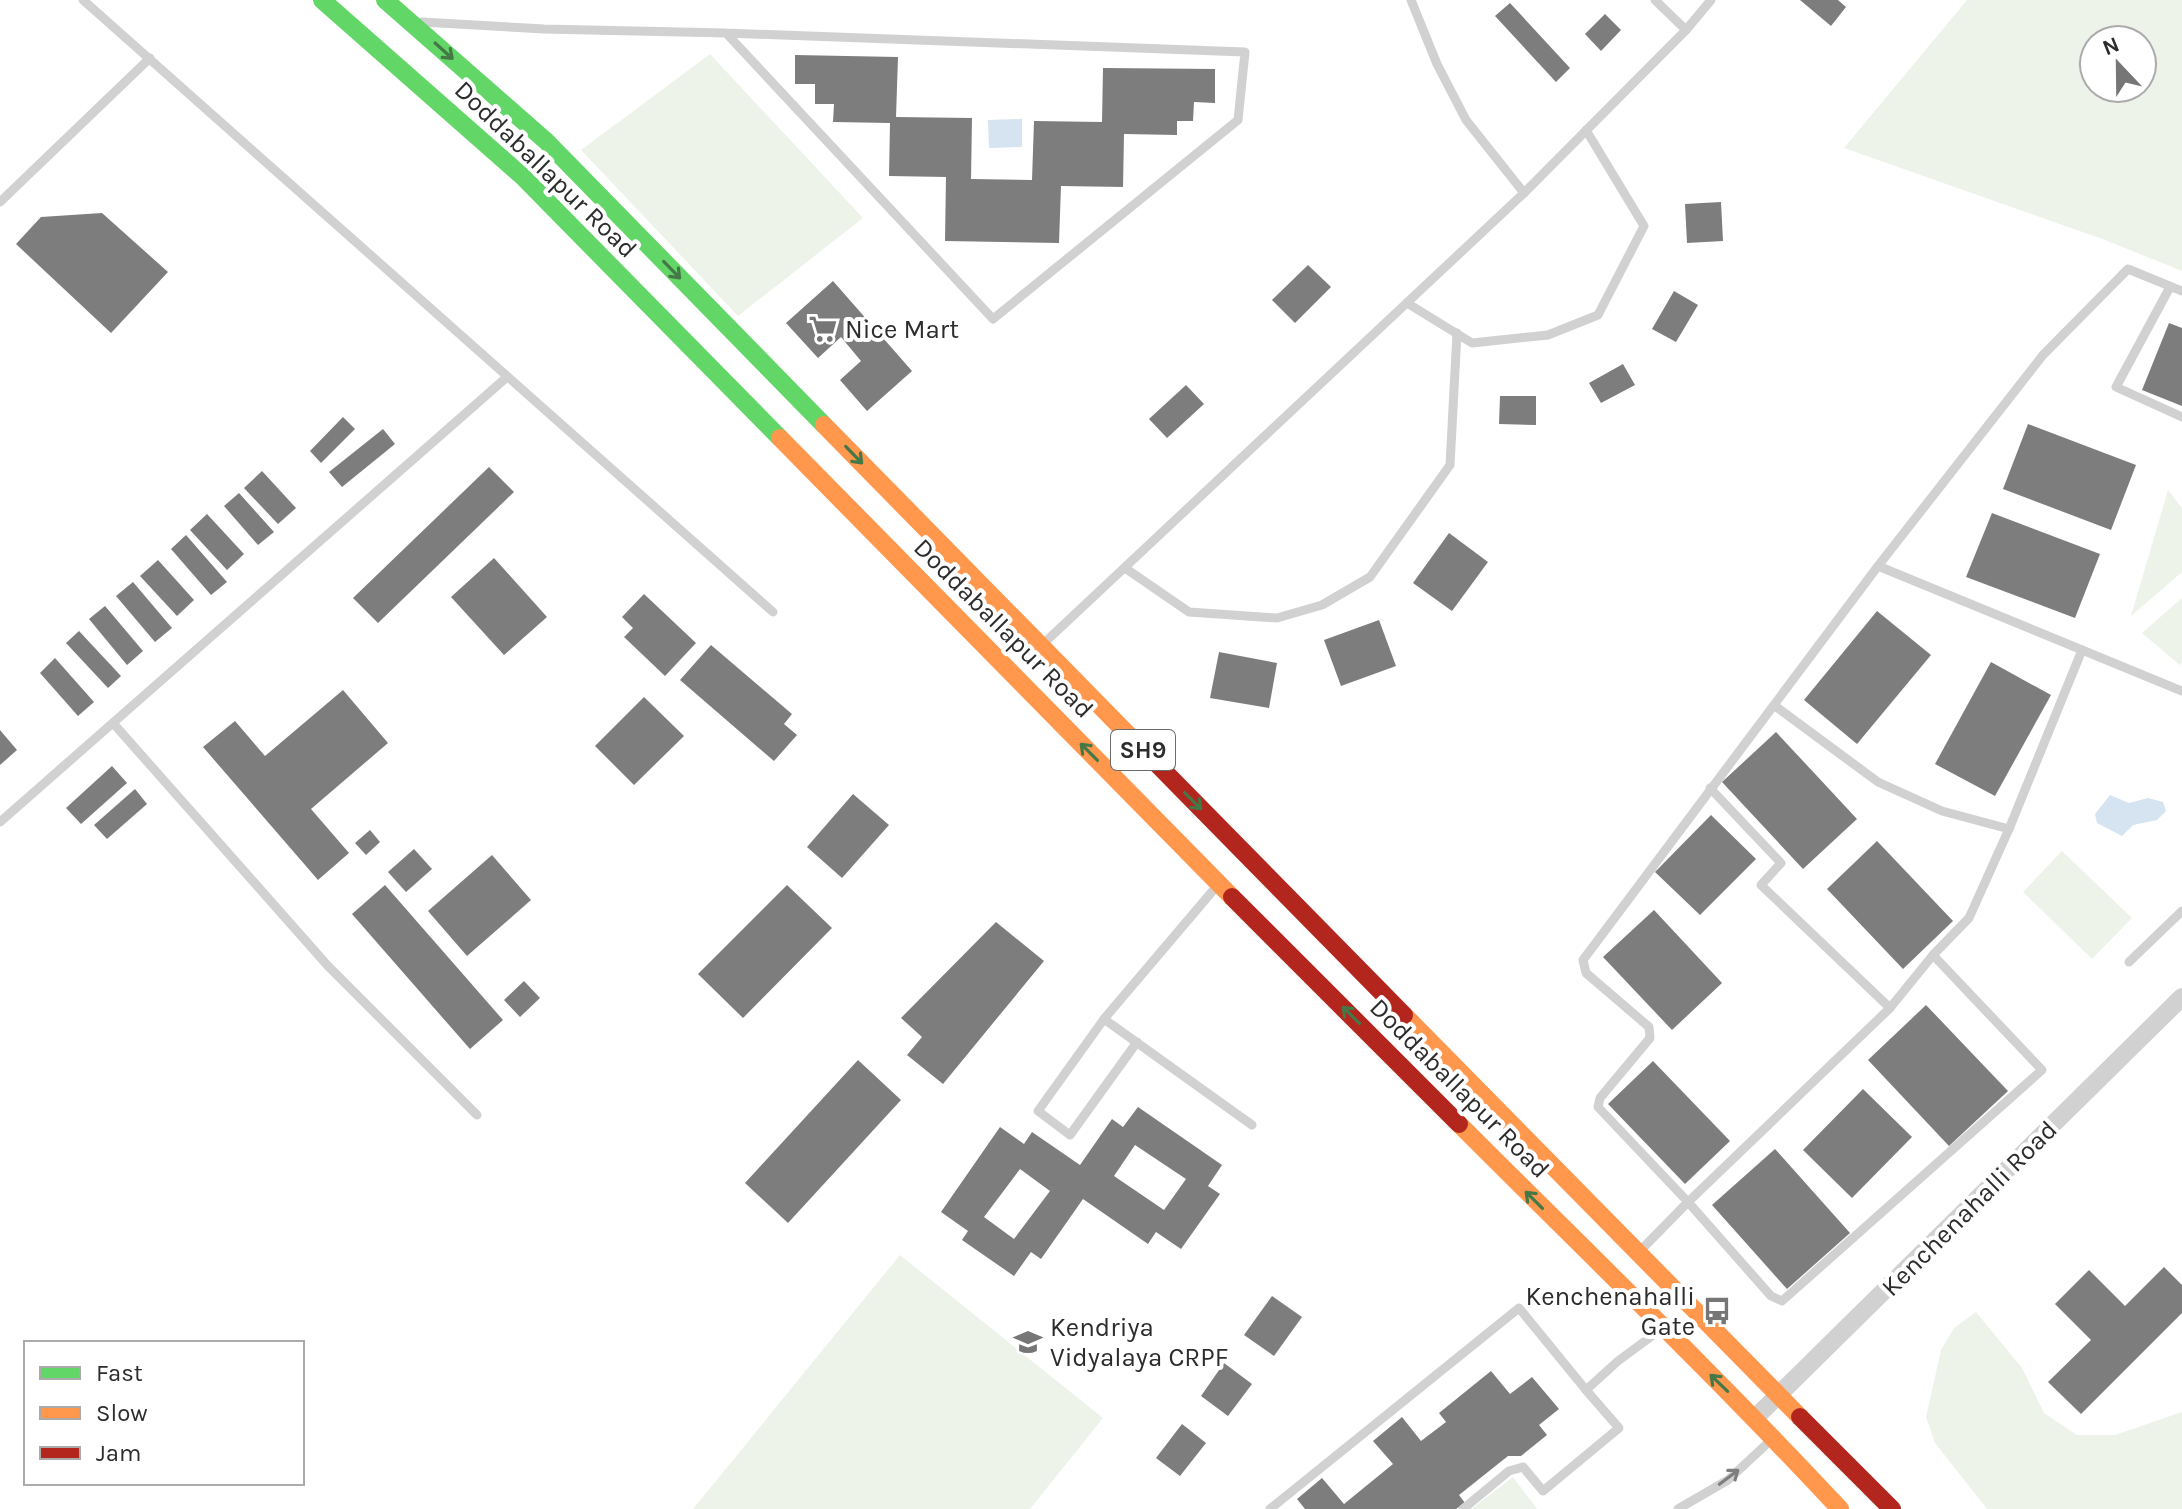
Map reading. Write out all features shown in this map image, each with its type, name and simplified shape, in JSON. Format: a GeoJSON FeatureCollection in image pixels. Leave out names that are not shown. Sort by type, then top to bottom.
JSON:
{"type":"FeatureCollection","features":[{"type":"Feature","properties":{"kind":"main road","name":"Doddaballapur Road"},"geometry":{"type":"LineString","coordinates":[[322,0],[522,176],[1219,883],[1755,1418],[1840,1509]]}},
{"type":"Feature","properties":{"kind":"main road","name":"Doddaballapur Road"},"geometry":{"type":"LineString","coordinates":[[385,0],[546,141],[1892,1509]]}},
{"type":"Feature","properties":{"kind":"street","name":"Kenchenahalli Road"},"geometry":{"type":"LineString","coordinates":[[1755,1418],[2182,997]]}},
{"type":"Feature","properties":{"kind":"lane"},"geometry":{"type":"LineString","coordinates":[[83,0],[773,612]]}},
{"type":"Feature","properties":{"kind":"lane"},"geometry":{"type":"LineString","coordinates":[[1411,0],[1437,64],[1466,120],[1524,193]]}},
{"type":"Feature","properties":{"kind":"lane"},"geometry":{"type":"LineString","coordinates":[[1655,0],[1686,30]]}},
{"type":"Feature","properties":{"kind":"lane"},"geometry":{"type":"LineString","coordinates":[[1041,646],[1524,193],[1686,30],[1711,0]]}},
{"type":"Feature","properties":{"kind":"lane"},"geometry":{"type":"LineString","coordinates":[[410,21],[544,29],[726,33],[1245,52],[1238,120],[993,319],[726,33]]}},
{"type":"Feature","properties":{"kind":"lane"},"geometry":{"type":"LineString","coordinates":[[0,202],[150,58]]}},
{"type":"Feature","properties":{"kind":"lane"},"geometry":{"type":"LineString","coordinates":[[1407,303],[1472,343],[1548,335],[1598,315],[1644,226],[1586,130]]}},
{"type":"Feature","properties":{"kind":"lane"},"geometry":{"type":"LineString","coordinates":[[1933,955],[2042,1070],[1782,1301],[1771,1296],[1598,1107],[1600,1098],[1650,1038],[1649,1027],[1586,973],[1583,960],[1878,566],[2043,355],[2128,269],[2182,291]]}},
{"type":"Feature","properties":{"kind":"lane"},"geometry":{"type":"LineString","coordinates":[[2170,287],[2116,387],[2182,417]]}},
{"type":"Feature","properties":{"kind":"lane"},"geometry":{"type":"LineString","coordinates":[[1125,568],[1189,612],[1277,618],[1322,605],[1370,577],[1450,465],[1457,333]]}},
{"type":"Feature","properties":{"kind":"lane"},"geometry":{"type":"LineString","coordinates":[[0,822],[507,377]]}},
{"type":"Feature","properties":{"kind":"lane"},"geometry":{"type":"LineString","coordinates":[[1878,566],[2182,691]]}},
{"type":"Feature","properties":{"kind":"lane"},"geometry":{"type":"LineString","coordinates":[[1638,1254],[1890,1008],[1933,955],[1969,918],[2082,650]]}},
{"type":"Feature","properties":{"kind":"lane"},"geometry":{"type":"LineString","coordinates":[[1775,706],[1878,782],[1942,811],[2009,829]]}},
{"type":"Feature","properties":{"kind":"lane"},"geometry":{"type":"LineString","coordinates":[[113,723],[328,966],[477,1115]]}},
{"type":"Feature","properties":{"kind":"lane"},"geometry":{"type":"LineString","coordinates":[[1710,788],[1781,863],[1761,885],[1890,1008]]}},
{"type":"Feature","properties":{"kind":"lane"},"geometry":{"type":"LineString","coordinates":[[1137,1042],[1070,1135],[1038,1111],[1104,1019],[1219,883]]}},
{"type":"Feature","properties":{"kind":"lane"},"geometry":{"type":"LineString","coordinates":[[2129,962],[2182,911]]}},
{"type":"Feature","properties":{"kind":"lane"},"geometry":{"type":"LineString","coordinates":[[1104,1019],[1252,1125]]}},
{"type":"Feature","properties":{"kind":"lane"},"geometry":{"type":"LineString","coordinates":[[1270,1509],[1519,1308],[1619,1428],[1543,1491],[1523,1467],[1509,1471],[1463,1509]]}},
{"type":"Feature","properties":{"kind":"lane"},"geometry":{"type":"LineString","coordinates":[[1586,1390],[1662,1328]]}},
{"type":"Feature","properties":{"kind":"lane"},"geometry":{"type":"LineString","coordinates":[[1678,1509],[1695,1505],[1774,1438]]}},
{"type":"Feature","properties":{"kind":"shaded area"},"geometry":{"type":"Polygon","coordinates":[[[1967,0],[2182,0],[2182,271],[2105,240],[1844,148],[1967,0]]]}},
{"type":"Feature","properties":{"kind":"shaded area"},"geometry":{"type":"Polygon","coordinates":[[[710,54],[863,218],[738,316],[581,150],[710,54]]]}},
{"type":"Feature","properties":{"kind":"shaded area"},"geometry":{"type":"Polygon","coordinates":[[[2168,490],[2182,508],[2182,572],[2131,616],[2168,490]]]}},
{"type":"Feature","properties":{"kind":"shaded area"},"geometry":{"type":"Polygon","coordinates":[[[2182,598],[2182,663],[2180,665],[2142,633],[2182,598]]]}},
{"type":"Feature","properties":{"kind":"shaded area"},"geometry":{"type":"Polygon","coordinates":[[[2062,851],[2132,918],[2092,959],[2023,892],[2062,851]]]}},
{"type":"Feature","properties":{"kind":"shaded area"},"geometry":{"type":"Polygon","coordinates":[[[900,1255],[1103,1418],[1030,1509],[693,1509],[900,1255]]]}},
{"type":"Feature","properties":{"kind":"shaded area"},"geometry":{"type":"Polygon","coordinates":[[[1976,1312],[2022,1368],[2044,1413],[2077,1435],[2115,1435],[2182,1412],[2182,1509],[1987,1509],[1935,1443],[1926,1417],[1941,1350],[1954,1328],[1976,1312]]]}},
{"type":"Feature","properties":{"kind":"shaded area"},"geometry":{"type":"Polygon","coordinates":[[[1513,1477],[1537,1509],[1471,1509],[1513,1477]]]}},
{"type":"Feature","properties":{"kind":"water"},"geometry":{"type":"Polygon","coordinates":[[[1022,119],[1022,147],[989,148],[988,120],[1022,119]]]}},
{"type":"Feature","properties":{"kind":"water"},"geometry":{"type":"Polygon","coordinates":[[[2110,795],[2129,803],[2148,798],[2163,802],[2166,811],[2157,820],[2133,825],[2122,836],[2097,823],[2095,814],[2110,795]]]}},
{"type":"Feature","properties":{"kind":"building"},"geometry":{"type":"Polygon","coordinates":[[[1800,0],[1838,0],[1846,7],[1831,26],[1800,0]]]}},
{"type":"Feature","properties":{"kind":"building"},"geometry":{"type":"Polygon","coordinates":[[[1510,3],[1570,68],[1556,82],[1495,16],[1510,3]]]}},
{"type":"Feature","properties":{"kind":"building"},"geometry":{"type":"Polygon","coordinates":[[[1605,14],[1621,30],[1601,51],[1585,34],[1605,14]]]}},
{"type":"Feature","properties":{"kind":"building"},"geometry":{"type":"Polygon","coordinates":[[[795,55],[898,57],[896,117],[972,118],[971,179],[1032,180],[1034,121],[1102,122],[1103,68],[1215,69],[1215,103],[1194,102],[1193,121],[1177,121],[1177,135],[1124,134],[1123,187],[1061,186],[1059,243],[945,241],[946,177],[889,176],[890,123],[833,122],[834,104],[815,104],[815,84],[795,84],[795,55]]]}},
{"type":"Feature","properties":{"kind":"building"},"geometry":{"type":"Polygon","coordinates":[[[1721,202],[1723,241],[1687,243],[1685,204],[1721,202]]]}},
{"type":"Feature","properties":{"kind":"building"},"geometry":{"type":"Polygon","coordinates":[[[102,213],[168,272],[111,333],[16,244],[41,217],[102,213]]]}},
{"type":"Feature","properties":{"kind":"building"},"geometry":{"type":"Polygon","coordinates":[[[1308,265],[1331,287],[1295,323],[1272,300],[1308,265]]]}},
{"type":"Feature","properties":{"kind":"building"},"geometry":{"type":"Polygon","coordinates":[[[833,281],[912,371],[867,411],[840,380],[861,361],[841,337],[818,358],[786,323],[833,281]]]}},
{"type":"Feature","properties":{"kind":"building"},"geometry":{"type":"Polygon","coordinates":[[[1674,291],[1698,305],[1676,342],[1652,329],[1674,291]]]}},
{"type":"Feature","properties":{"kind":"building"},"geometry":{"type":"Polygon","coordinates":[[[2169,323],[2182,328],[2182,406],[2142,390],[2169,323]]]}},
{"type":"Feature","properties":{"kind":"building"},"geometry":{"type":"Polygon","coordinates":[[[1623,364],[1635,385],[1601,403],[1589,383],[1623,364]]]}},
{"type":"Feature","properties":{"kind":"building"},"geometry":{"type":"Polygon","coordinates":[[[1186,385],[1204,404],[1167,438],[1149,419],[1186,385]]]}},
{"type":"Feature","properties":{"kind":"building"},"geometry":{"type":"Polygon","coordinates":[[[1500,396],[1536,396],[1536,425],[1499,424],[1500,396]]]}},
{"type":"Feature","properties":{"kind":"building"},"geometry":{"type":"Polygon","coordinates":[[[343,417],[355,429],[321,463],[310,451],[343,417]]]}},
{"type":"Feature","properties":{"kind":"building"},"geometry":{"type":"Polygon","coordinates":[[[2028,424],[2136,465],[2111,530],[2003,489],[2028,424]]]}},
{"type":"Feature","properties":{"kind":"building"},"geometry":{"type":"Polygon","coordinates":[[[383,429],[395,444],[342,487],[329,472],[383,429]]]}},
{"type":"Feature","properties":{"kind":"building"},"geometry":{"type":"Polygon","coordinates":[[[489,467],[514,492],[378,623],[353,598],[489,467]]]}},
{"type":"Feature","properties":{"kind":"building"},"geometry":{"type":"Polygon","coordinates":[[[262,471],[296,508],[278,524],[244,488],[262,471]]]}},
{"type":"Feature","properties":{"kind":"building"},"geometry":{"type":"Polygon","coordinates":[[[239,493],[274,532],[258,545],[224,506],[239,493]]]}},
{"type":"Feature","properties":{"kind":"building"},"geometry":{"type":"Polygon","coordinates":[[[1992,513],[2100,554],[2075,618],[1966,577],[1992,513]]]}},
{"type":"Feature","properties":{"kind":"building"},"geometry":{"type":"Polygon","coordinates":[[[207,514],[244,554],[227,570],[190,530],[207,514]]]}},
{"type":"Feature","properties":{"kind":"building"},"geometry":{"type":"Polygon","coordinates":[[[1449,533],[1488,562],[1452,611],[1413,583],[1449,533]]]}},
{"type":"Feature","properties":{"kind":"building"},"geometry":{"type":"Polygon","coordinates":[[[186,535],[227,582],[211,595],[171,549],[186,535]]]}},
{"type":"Feature","properties":{"kind":"building"},"geometry":{"type":"Polygon","coordinates":[[[494,558],[547,617],[504,655],[451,597],[494,558]]]}},
{"type":"Feature","properties":{"kind":"building"},"geometry":{"type":"Polygon","coordinates":[[[158,560],[194,600],[177,616],[140,576],[158,560]]]}},
{"type":"Feature","properties":{"kind":"building"},"geometry":{"type":"Polygon","coordinates":[[[133,582],[172,628],[155,642],[116,596],[133,582]]]}},
{"type":"Feature","properties":{"kind":"building"},"geometry":{"type":"Polygon","coordinates":[[[644,594],[696,643],[665,676],[624,637],[633,628],[622,617],[644,594]]]}},
{"type":"Feature","properties":{"kind":"building"},"geometry":{"type":"Polygon","coordinates":[[[105,606],[143,651],[127,665],[89,619],[105,606]]]}},
{"type":"Feature","properties":{"kind":"building"},"geometry":{"type":"Polygon","coordinates":[[[1877,611],[1931,655],[1857,744],[1804,700],[1877,611]]]}},
{"type":"Feature","properties":{"kind":"building"},"geometry":{"type":"Polygon","coordinates":[[[1379,620],[1396,666],[1341,686],[1324,640],[1379,620]]]}},
{"type":"Feature","properties":{"kind":"building"},"geometry":{"type":"Polygon","coordinates":[[[79,631],[121,676],[108,688],[66,643],[79,631]]]}},
{"type":"Feature","properties":{"kind":"building"},"geometry":{"type":"Polygon","coordinates":[[[711,645],[792,714],[784,724],[797,735],[774,761],[680,680],[711,645]]]}},
{"type":"Feature","properties":{"kind":"building"},"geometry":{"type":"Polygon","coordinates":[[[1219,652],[1277,663],[1269,708],[1210,698],[1219,652]]]}},
{"type":"Feature","properties":{"kind":"building"},"geometry":{"type":"Polygon","coordinates":[[[55,658],[94,702],[78,716],[40,673],[55,658]]]}},
{"type":"Feature","properties":{"kind":"building"},"geometry":{"type":"Polygon","coordinates":[[[1991,662],[2051,695],[1995,796],[1935,764],[1991,662]]]}},
{"type":"Feature","properties":{"kind":"building"},"geometry":{"type":"Polygon","coordinates":[[[343,690],[388,743],[311,809],[349,853],[318,880],[203,747],[235,721],[265,756],[343,690]]]}},
{"type":"Feature","properties":{"kind":"building"},"geometry":{"type":"Polygon","coordinates":[[[644,697],[684,736],[634,785],[595,746],[644,697]]]}},
{"type":"Feature","properties":{"kind":"building"},"geometry":{"type":"Polygon","coordinates":[[[0,730],[17,750],[0,765],[0,730]]]}},
{"type":"Feature","properties":{"kind":"building"},"geometry":{"type":"Polygon","coordinates":[[[1776,732],[1857,819],[1803,869],[1722,782],[1776,732]]]}},
{"type":"Feature","properties":{"kind":"building"},"geometry":{"type":"Polygon","coordinates":[[[112,766],[127,783],[81,824],[66,808],[112,766]]]}},
{"type":"Feature","properties":{"kind":"building"},"geometry":{"type":"Polygon","coordinates":[[[135,789],[147,804],[107,839],[94,825],[135,789]]]}},
{"type":"Feature","properties":{"kind":"building"},"geometry":{"type":"Polygon","coordinates":[[[853,794],[889,825],[842,878],[807,847],[853,794]]]}},
{"type":"Feature","properties":{"kind":"building"},"geometry":{"type":"Polygon","coordinates":[[[1711,815],[1756,859],[1700,915],[1655,872],[1711,815]]]}},
{"type":"Feature","properties":{"kind":"building"},"geometry":{"type":"Polygon","coordinates":[[[370,830],[380,842],[366,855],[355,843],[370,830]]]}},
{"type":"Feature","properties":{"kind":"building"},"geometry":{"type":"Polygon","coordinates":[[[1877,841],[1953,921],[1903,969],[1827,889],[1877,841]]]}},
{"type":"Feature","properties":{"kind":"building"},"geometry":{"type":"Polygon","coordinates":[[[414,849],[432,869],[406,892],[388,872],[414,849]]]}},
{"type":"Feature","properties":{"kind":"building"},"geometry":{"type":"Polygon","coordinates":[[[492,855],[531,900],[467,956],[428,911],[492,855]]]}},
{"type":"Feature","properties":{"kind":"building"},"geometry":{"type":"Polygon","coordinates":[[[385,885],[503,1020],[470,1049],[352,914],[385,885]]]}},
{"type":"Feature","properties":{"kind":"building"},"geometry":{"type":"Polygon","coordinates":[[[787,885],[832,928],[743,1018],[698,974],[787,885]]]}},
{"type":"Feature","properties":{"kind":"building"},"geometry":{"type":"Polygon","coordinates":[[[1654,910],[1722,983],[1672,1030],[1603,957],[1654,910]]]}},
{"type":"Feature","properties":{"kind":"building"},"geometry":{"type":"Polygon","coordinates":[[[996,922],[1044,961],[943,1084],[907,1055],[922,1037],[901,1018],[996,922]]]}},
{"type":"Feature","properties":{"kind":"building"},"geometry":{"type":"Polygon","coordinates":[[[524,981],[540,998],[520,1017],[504,1000],[524,981]]]}},
{"type":"Feature","properties":{"kind":"building"},"geometry":{"type":"Polygon","coordinates":[[[1926,1005],[2008,1091],[1949,1146],[1868,1060],[1926,1005]]]}},
{"type":"Feature","properties":{"kind":"building"},"geometry":{"type":"Polygon","coordinates":[[[858,1060],[901,1100],[788,1223],[745,1183],[858,1060]]]}},
{"type":"Feature","properties":{"kind":"building"},"geometry":{"type":"Polygon","coordinates":[[[1653,1061],[1730,1141],[1685,1184],[1608,1104],[1653,1061]]]}},
{"type":"Feature","properties":{"kind":"building"},"geometry":{"type":"Polygon","coordinates":[[[1863,1089],[1912,1137],[1852,1198],[1803,1150],[1863,1089]]]}},
{"type":"Feature","properties":{"kind":"building"},"geometry":{"type":"Polygon","coordinates":[[[1138,1107],[1222,1165],[1208,1186],[1220,1194],[1181,1249],[1156,1232],[1148,1244],[1083,1199],[1041,1259],[1031,1252],[1014,1276],[962,1240],[968,1231],[941,1212],[1000,1127],[1024,1144],[1032,1132],[1080,1165],[1112,1119],[1123,1127],[1138,1107]],[[1135,1145],[1114,1176],[1164,1210],[1186,1179],[1135,1145]],[[1020,1169],[984,1217],[1014,1239],[1050,1191],[1020,1169]]]}},
{"type":"Feature","properties":{"kind":"building"},"geometry":{"type":"Polygon","coordinates":[[[1775,1149],[1850,1233],[1787,1289],[1712,1205],[1775,1149]]]}},
{"type":"Feature","properties":{"kind":"building"},"geometry":{"type":"Polygon","coordinates":[[[2164,1267],[2182,1285],[2182,1313],[2081,1414],[2048,1382],[2091,1340],[2055,1304],[2089,1270],[2125,1306],[2164,1267]]]}},
{"type":"Feature","properties":{"kind":"building"},"geometry":{"type":"Polygon","coordinates":[[[1272,1296],[1302,1317],[1274,1356],[1244,1335],[1272,1296]]]}},
{"type":"Feature","properties":{"kind":"building"},"geometry":{"type":"Polygon","coordinates":[[[1224,1363],[1252,1384],[1228,1416],[1201,1396],[1224,1363]]]}},
{"type":"Feature","properties":{"kind":"building"},"geometry":{"type":"Polygon","coordinates":[[[1491,1371],[1510,1394],[1532,1377],[1559,1409],[1539,1425],[1547,1435],[1521,1456],[1508,1456],[1459,1495],[1465,1503],[1456,1509],[1305,1509],[1297,1499],[1322,1478],[1344,1504],[1393,1464],[1373,1441],[1402,1417],[1421,1441],[1446,1422],[1439,1413],[1491,1371]]]}},
{"type":"Feature","properties":{"kind":"building"},"geometry":{"type":"Polygon","coordinates":[[[1182,1424],[1206,1443],[1180,1476],[1156,1458],[1182,1424]]]}},
{"type":"Feature","properties":{"kind":"traffic: fast"},"geometry":{"type":"LineString","coordinates":[[322,0],[522,176],[780,438]]}},
{"type":"Feature","properties":{"kind":"traffic: fast"},"geometry":{"type":"LineString","coordinates":[[385,0],[546,141],[824,425]]}},
{"type":"Feature","properties":{"kind":"traffic: slow"},"geometry":{"type":"LineString","coordinates":[[824,425],[1157,764]]}},
{"type":"Feature","properties":{"kind":"traffic: slow"},"geometry":{"type":"LineString","coordinates":[[780,438],[1232,897]]}},
{"type":"Feature","properties":{"kind":"traffic: slow"},"geometry":{"type":"LineString","coordinates":[[1404,1015],[1800,1417]]}},
{"type":"Feature","properties":{"kind":"traffic: slow"},"geometry":{"type":"LineString","coordinates":[[1459,1124],[1699,1363],[1840,1509]]}},
{"type":"Feature","properties":{"kind":"traffic: jam"},"geometry":{"type":"LineString","coordinates":[[1157,764],[1404,1015]]}},
{"type":"Feature","properties":{"kind":"traffic: jam"},"geometry":{"type":"LineString","coordinates":[[1232,897],[1459,1124]]}},
{"type":"Feature","properties":{"kind":"traffic: jam"},"geometry":{"type":"LineString","coordinates":[[1800,1417],[1892,1509]]}},
{"type":"Feature","properties":{"kind":"place","name":"Nice Mart"},"geometry":{"type":"Point","coordinates":[823,329]}},
{"type":"Feature","properties":{"kind":"place","name":"Kenchenahalli Gate"},"geometry":{"type":"Point","coordinates":[1717,1311]}},
{"type":"Feature","properties":{"kind":"place","name":"Kendriya Vidyalaya CRPF"},"geometry":{"type":"Point","coordinates":[1028,1342]}}]}
